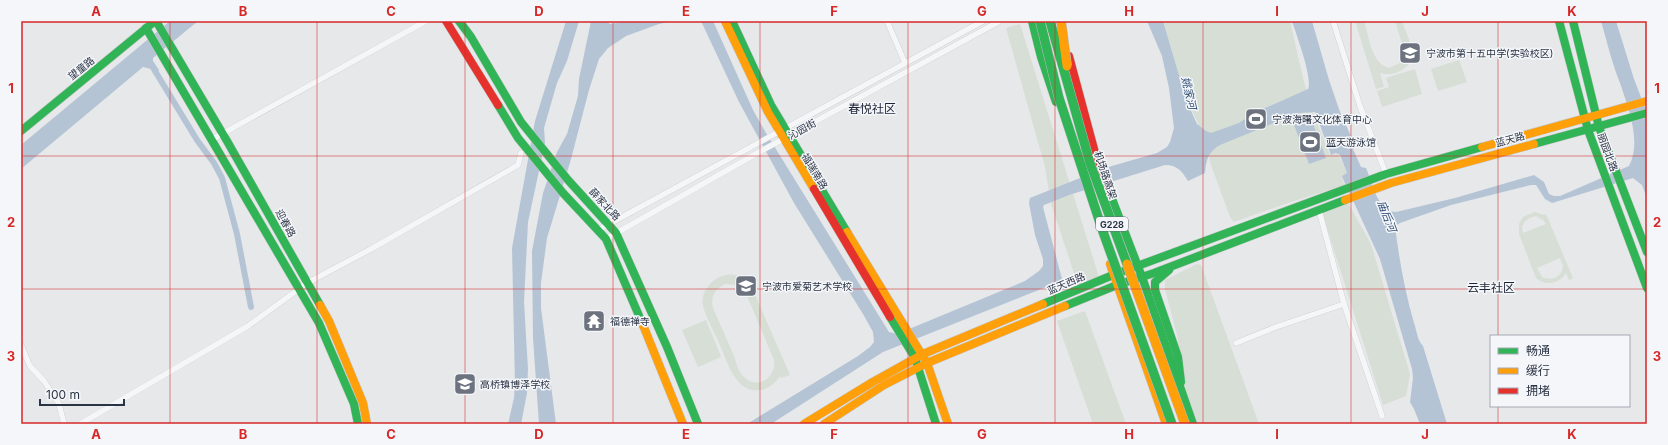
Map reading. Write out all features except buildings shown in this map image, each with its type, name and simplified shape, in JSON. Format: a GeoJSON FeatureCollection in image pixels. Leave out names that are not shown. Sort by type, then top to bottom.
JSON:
{"type":"FeatureCollection","features":[{"type":"Feature","properties":{"kind":"main road"},"geometry":{"type":"LineString","coordinates":[[446,21],[523,150],[606,238],[683,424]]}},
{"type":"Feature","properties":{"kind":"main road","name":"薛家北路"},"geometry":{"type":"LineString","coordinates":[[459,21],[471,38],[528,132],[568,180],[616,233],[668,347],[698,424]]}},
{"type":"Feature","properties":{"kind":"main road","name":"福瑞南路"},"geometry":{"type":"LineString","coordinates":[[725,21],[751,78],[781,135],[919,356]]}},
{"type":"Feature","properties":{"kind":"main road","name":"福瑞南路"},"geometry":{"type":"LineString","coordinates":[[732,21],[771,105],[781,135]]}},
{"type":"Feature","properties":{"kind":"main road"},"geometry":{"type":"LineString","coordinates":[[1032,21],[1041,57],[1116,285],[1166,424]]}},
{"type":"Feature","properties":{"kind":"main road","name":"机场路高架"},"geometry":{"type":"LineString","coordinates":[[1040,21],[1059,98],[1100,221],[1172,424]]}},
{"type":"Feature","properties":{"kind":"main road","name":"机场路高架"},"geometry":{"type":"LineString","coordinates":[[1050,21],[1090,163],[1185,424]]}},
{"type":"Feature","properties":{"kind":"main road"},"geometry":{"type":"LineString","coordinates":[[1060,21],[1071,97]]}},
{"type":"Feature","properties":{"kind":"main road"},"geometry":{"type":"LineString","coordinates":[[1060,21],[1098,162],[1142,276],[1193,424]]}},
{"type":"Feature","properties":{"kind":"main road","name":"丽园北路"},"geometry":{"type":"LineString","coordinates":[[1559,21],[1584,118],[1647,288]]}},
{"type":"Feature","properties":{"kind":"main road","name":"丽园北路"},"geometry":{"type":"LineString","coordinates":[[1573,21],[1599,127],[1647,252]]}},
{"type":"Feature","properties":{"kind":"main road","name":"迎春路"},"geometry":{"type":"LineString","coordinates":[[158,24],[223,134],[329,321],[362,403],[367,424]]}},
{"type":"Feature","properties":{"kind":"main road","name":"望童路"},"geometry":{"type":"LineString","coordinates":[[21,131],[145,25],[158,24]]}},
{"type":"Feature","properties":{"kind":"main road"},"geometry":{"type":"LineString","coordinates":[[145,25],[319,323],[354,404],[358,424]]}},
{"type":"Feature","properties":{"kind":"main road","name":"蓝天路"},"geometry":{"type":"LineString","coordinates":[[1378,183],[1386,174],[1647,101]]}},
{"type":"Feature","properties":{"kind":"main road","name":"蓝天路"},"geometry":{"type":"LineString","coordinates":[[1378,183],[1588,130],[1647,113]]}},
{"type":"Feature","properties":{"kind":"main road"},"geometry":{"type":"LineString","coordinates":[[824,424],[884,385],[923,365],[1116,285],[1178,264],[1318,210],[1350,193],[1378,183]]}},
{"type":"Feature","properties":{"kind":"main road","name":"蓝天西路"},"geometry":{"type":"LineString","coordinates":[[804,424],[919,356],[1113,275],[1350,193]]}},
{"type":"Feature","properties":{"kind":"main road"},"geometry":{"type":"LineString","coordinates":[[1178,264],[1155,282],[1155,290],[1178,358],[1183,395]]}},
{"type":"Feature","properties":{"kind":"main road"},"geometry":{"type":"LineString","coordinates":[[919,356],[948,424]]}},
{"type":"Feature","properties":{"kind":"main road"},"geometry":{"type":"LineString","coordinates":[[923,365],[936,424]]}},
{"type":"Feature","properties":{"kind":"street"},"geometry":{"type":"LineString","coordinates":[[212,140],[426,21]]}},
{"type":"Feature","properties":{"kind":"street"},"geometry":{"type":"LineString","coordinates":[[887,21],[905,63]]}},
{"type":"Feature","properties":{"kind":"street","name":"沁园街"},"geometry":{"type":"LineString","coordinates":[[606,238],[761,151],[781,135],[905,63],[983,21]]}},
{"type":"Feature","properties":{"kind":"street","name":"沁园街"},"geometry":{"type":"LineString","coordinates":[[598,230],[757,143],[781,135],[1000,21]]}},
{"type":"Feature","properties":{"kind":"street"},"geometry":{"type":"LineString","coordinates":[[1332,21],[1360,106],[1386,174]]}},
{"type":"Feature","properties":{"kind":"street"},"geometry":{"type":"LineString","coordinates":[[80,424],[248,326],[307,283],[518,165],[523,150]]}},
{"type":"Feature","properties":{"kind":"street"},"geometry":{"type":"LineString","coordinates":[[1318,210],[1344,304],[1382,416]]}},
{"type":"Feature","properties":{"kind":"street"},"geometry":{"type":"LineString","coordinates":[[1236,343],[1280,325],[1344,304]]}},
{"type":"Feature","properties":{"kind":"street"},"geometry":{"type":"LineString","coordinates":[[21,345],[30,366],[44,381],[59,404],[64,424]]}},
{"type":"Feature","properties":{"kind":"shaded area","name":"宁波海曙文化体育中心"},"geometry":{"type":"Polygon","coordinates":[[[1163,21],[1290,21],[1303,78],[1314,115],[1330,155],[1338,154],[1347,173],[1342,177],[1344,185],[1234,222],[1230,217],[1211,165],[1198,123],[1187,101],[1163,21]]]}},
{"type":"Feature","properties":{"kind":"shaded area"},"geometry":{"type":"Polygon","coordinates":[[[1355,21],[1364,21],[1374,55],[1378,61],[1389,68],[1402,62],[1405,53],[1395,21],[1402,21],[1412,52],[1411,58],[1406,67],[1397,73],[1380,73],[1384,87],[1376,89],[1355,21]]]}},
{"type":"Feature","properties":{"kind":"shaded area"},"geometry":{"type":"Polygon","coordinates":[[[1020,24],[1099,277],[1078,285],[1051,204],[1045,167],[1006,28],[1020,24]]]}},
{"type":"Feature","properties":{"kind":"shaded area"},"geometry":{"type":"Polygon","coordinates":[[[1459,60],[1467,82],[1438,91],[1431,69],[1459,60]]]}},
{"type":"Feature","properties":{"kind":"shaded area"},"geometry":{"type":"Polygon","coordinates":[[[1415,69],[1422,94],[1382,107],[1377,91],[1389,87],[1386,78],[1415,69]]]}},
{"type":"Feature","properties":{"kind":"shaded area"},"geometry":{"type":"Polygon","coordinates":[[[1348,203],[1371,244],[1410,374],[1406,396],[1383,405],[1321,209],[1348,203]]]}},
{"type":"Feature","properties":{"kind":"shaded area"},"geometry":{"type":"Polygon","coordinates":[[[1535,212],[1544,215],[1546,214],[1573,278],[1569,280],[1566,273],[1557,281],[1548,283],[1540,281],[1536,278],[1519,234],[1519,224],[1523,217],[1535,212]],[[1536,216],[1529,218],[1523,224],[1523,233],[1546,224],[1543,220],[1536,216]],[[1560,258],[1537,268],[1542,277],[1549,279],[1559,276],[1563,266],[1560,258]]]}},
{"type":"Feature","properties":{"kind":"shaded area"},"geometry":{"type":"Polygon","coordinates":[[[1197,264],[1201,265],[1259,424],[1197,424],[1187,398],[1177,335],[1165,289],[1165,280],[1197,264]]]}},
{"type":"Feature","properties":{"kind":"shaded area"},"geometry":{"type":"Polygon","coordinates":[[[746,274],[790,375],[781,378],[780,376],[772,385],[760,390],[751,390],[744,387],[733,374],[703,306],[704,296],[708,286],[712,282],[721,276],[734,275],[741,277],[746,274]],[[725,284],[718,288],[714,294],[712,304],[740,372],[748,380],[759,382],[769,377],[774,366],[774,360],[745,291],[737,285],[725,284]]]}},
{"type":"Feature","properties":{"kind":"shaded area"},"geometry":{"type":"Polygon","coordinates":[[[1085,311],[1126,424],[1093,424],[1057,321],[1085,311]]]}},
{"type":"Feature","properties":{"kind":"shaded area"},"geometry":{"type":"Polygon","coordinates":[[[706,320],[721,357],[698,367],[682,330],[706,320]]]}},
{"type":"Feature","properties":{"kind":"water"},"geometry":{"type":"Polygon","coordinates":[[[170,21],[198,21],[153,58],[153,61],[159,70],[154,75],[151,69],[143,67],[21,169],[21,145],[170,21]]]}},
{"type":"Feature","properties":{"kind":"water"},"geometry":{"type":"Polygon","coordinates":[[[566,21],[579,21],[567,61],[557,83],[544,128],[545,143],[528,222],[524,302],[528,369],[527,393],[521,424],[508,424],[514,398],[515,384],[512,248],[535,121],[566,21]]]}},
{"type":"Feature","properties":{"kind":"water"},"geometry":{"type":"Polygon","coordinates":[[[591,21],[607,21],[610,24],[627,21],[673,21],[659,24],[626,36],[608,48],[599,59],[547,238],[541,283],[541,308],[556,424],[539,424],[533,338],[532,251],[543,193],[557,152],[567,134],[578,96],[579,79],[591,21]]]}},
{"type":"Feature","properties":{"kind":"water","name":"庙后河"},"geometry":{"type":"Polygon","coordinates":[[[701,21],[713,21],[753,110],[766,133],[889,332],[897,334],[1025,281],[1039,271],[1043,266],[1043,259],[1035,235],[1029,203],[1030,198],[1105,168],[1157,153],[1167,147],[1174,128],[1169,88],[1162,56],[1147,21],[1163,21],[1187,102],[1197,124],[1211,133],[1239,123],[1254,113],[1308,89],[1309,83],[1306,66],[1292,21],[1312,21],[1340,112],[1356,147],[1353,149],[1361,167],[1366,168],[1376,195],[1384,207],[1396,212],[1455,198],[1534,175],[1544,182],[1549,194],[1560,196],[1629,166],[1633,157],[1634,146],[1634,136],[1630,113],[1612,60],[1601,21],[1616,21],[1634,79],[1647,113],[1647,198],[1642,185],[1633,178],[1552,203],[1545,199],[1536,185],[1531,185],[1451,205],[1395,226],[1398,251],[1418,338],[1423,346],[1447,424],[1420,424],[1410,402],[1413,378],[1412,369],[1380,259],[1343,179],[1342,176],[1347,173],[1340,155],[1336,153],[1331,155],[1315,112],[1298,113],[1220,145],[1213,150],[1208,157],[1205,173],[1188,181],[1179,169],[1173,166],[1165,165],[1069,195],[1044,205],[1043,207],[1062,279],[1059,282],[883,352],[771,424],[747,424],[858,356],[874,342],[873,332],[794,203],[739,102],[701,21]]]}},
{"type":"Feature","properties":{"kind":"water","name":"蓝天游泳馆"},"geometry":{"type":"Polygon","coordinates":[[[1311,119],[1326,158],[1309,164],[1294,125],[1311,119]]]}},
{"type":"Feature","properties":{"kind":"waterway"},"geometry":{"type":"LineString","coordinates":[[152,66],[222,178],[237,234],[251,307]]}},
{"type":"Feature","properties":{"kind":"traffic: fast"},"geometry":{"type":"LineString","coordinates":[[21,131],[155,21]]}},
{"type":"Feature","properties":{"kind":"traffic: fast"},"geometry":{"type":"LineString","coordinates":[[156,21],[227,141],[320,305]]}},
{"type":"Feature","properties":{"kind":"traffic: fast"},"geometry":{"type":"LineString","coordinates":[[459,21],[471,37],[521,122],[568,180],[616,233],[667,347],[698,424]]}},
{"type":"Feature","properties":{"kind":"traffic: fast"},"geometry":{"type":"LineString","coordinates":[[732,21],[771,105],[847,232]]}},
{"type":"Feature","properties":{"kind":"traffic: fast"},"geometry":{"type":"LineString","coordinates":[[1032,21],[1041,57],[1056,102]]}},
{"type":"Feature","properties":{"kind":"traffic: fast"},"geometry":{"type":"LineString","coordinates":[[1040,21],[1059,98],[1102,229],[1172,424]]}},
{"type":"Feature","properties":{"kind":"traffic: fast"},"geometry":{"type":"LineString","coordinates":[[1050,21],[1090,163],[1127,264]]}},
{"type":"Feature","properties":{"kind":"traffic: fast"},"geometry":{"type":"LineString","coordinates":[[1559,21],[1588,130],[1647,288]]}},
{"type":"Feature","properties":{"kind":"traffic: fast"},"geometry":{"type":"LineString","coordinates":[[1573,21],[1599,127],[1647,252]]}},
{"type":"Feature","properties":{"kind":"traffic: fast"},"geometry":{"type":"LineString","coordinates":[[146,28],[319,323],[354,404],[358,424]]}},
{"type":"Feature","properties":{"kind":"traffic: fast"},"geometry":{"type":"LineString","coordinates":[[498,105],[518,138],[563,193],[606,239],[643,325]]}},
{"type":"Feature","properties":{"kind":"traffic: fast"},"geometry":{"type":"LineString","coordinates":[[1534,144],[1647,113]]}},
{"type":"Feature","properties":{"kind":"traffic: fast"},"geometry":{"type":"LineString","coordinates":[[1043,304],[1113,275],[1386,174],[1482,147]]}},
{"type":"Feature","properties":{"kind":"traffic: fast"},"geometry":{"type":"LineString","coordinates":[[1109,191],[1142,277],[1193,424]]}},
{"type":"Feature","properties":{"kind":"traffic: fast"},"geometry":{"type":"LineString","coordinates":[[1065,306],[1117,285],[1154,273],[1345,200]]}},
{"type":"Feature","properties":{"kind":"traffic: fast"},"geometry":{"type":"LineString","coordinates":[[1169,270],[1155,282],[1155,290],[1178,357],[1181,382]]}},
{"type":"Feature","properties":{"kind":"traffic: fast"},"geometry":{"type":"LineString","coordinates":[[890,317],[915,358],[936,424]]}},
{"type":"Feature","properties":{"kind":"traffic: slow"},"geometry":{"type":"LineString","coordinates":[[725,21],[768,112],[814,189]]}},
{"type":"Feature","properties":{"kind":"traffic: slow"},"geometry":{"type":"LineString","coordinates":[[1061,21],[1067,66]]}},
{"type":"Feature","properties":{"kind":"traffic: slow"},"geometry":{"type":"LineString","coordinates":[[1482,147],[1647,101]]}},
{"type":"Feature","properties":{"kind":"traffic: slow"},"geometry":{"type":"LineString","coordinates":[[1345,200],[1391,183],[1534,144]]}},
{"type":"Feature","properties":{"kind":"traffic: slow"},"geometry":{"type":"LineString","coordinates":[[847,232],[927,363],[948,424]]}},
{"type":"Feature","properties":{"kind":"traffic: slow"},"geometry":{"type":"LineString","coordinates":[[1110,264],[1166,424]]}},
{"type":"Feature","properties":{"kind":"traffic: slow"},"geometry":{"type":"LineString","coordinates":[[1127,264],[1185,424]]}},
{"type":"Feature","properties":{"kind":"traffic: slow"},"geometry":{"type":"LineString","coordinates":[[804,424],[871,383],[923,354],[1043,304]]}},
{"type":"Feature","properties":{"kind":"traffic: slow"},"geometry":{"type":"LineString","coordinates":[[320,305],[329,321],[363,403],[367,424]]}},
{"type":"Feature","properties":{"kind":"traffic: slow"},"geometry":{"type":"LineString","coordinates":[[824,424],[884,385],[927,363],[1065,306]]}},
{"type":"Feature","properties":{"kind":"traffic: slow"},"geometry":{"type":"LineString","coordinates":[[643,325],[683,424]]}},
{"type":"Feature","properties":{"kind":"traffic: jam"},"geometry":{"type":"LineString","coordinates":[[446,21],[498,105]]}},
{"type":"Feature","properties":{"kind":"traffic: jam"},"geometry":{"type":"LineString","coordinates":[[1069,56],[1097,160],[1109,191]]}},
{"type":"Feature","properties":{"kind":"traffic: jam"},"geometry":{"type":"LineString","coordinates":[[814,189],[890,317]]}},
{"type":"Feature","properties":{"kind":"place","name":"宁波市第十五中学(实验校区)"},"geometry":{"type":"Point","coordinates":[1410,53]}},
{"type":"Feature","properties":{"kind":"place","name":"宁波海曙文化体育中心"},"geometry":{"type":"Point","coordinates":[1256,119]}},
{"type":"Feature","properties":{"kind":"place","name":"蓝天游泳馆"},"geometry":{"type":"Point","coordinates":[1310,142]}},
{"type":"Feature","properties":{"kind":"place","name":"宁波市爱菊艺术学校"},"geometry":{"type":"Point","coordinates":[746,286]}},
{"type":"Feature","properties":{"kind":"place","name":"福德禅寺"},"geometry":{"type":"Point","coordinates":[594,321]}},
{"type":"Feature","properties":{"kind":"place","name":"高桥镇博泽学校"},"geometry":{"type":"Point","coordinates":[465,384]}},
{"type":"Feature","properties":{"kind":"district","name":"春悦社区"},"geometry":{"type":"Point","coordinates":[872,108]}},
{"type":"Feature","properties":{"kind":"district","name":"云丰社区"},"geometry":{"type":"Point","coordinates":[1491,287]}},
{"type":"Feature","properties":{"kind":"water label","name":"姚家河"},"geometry":{"type":"Point","coordinates":[1189,93]}}]}
